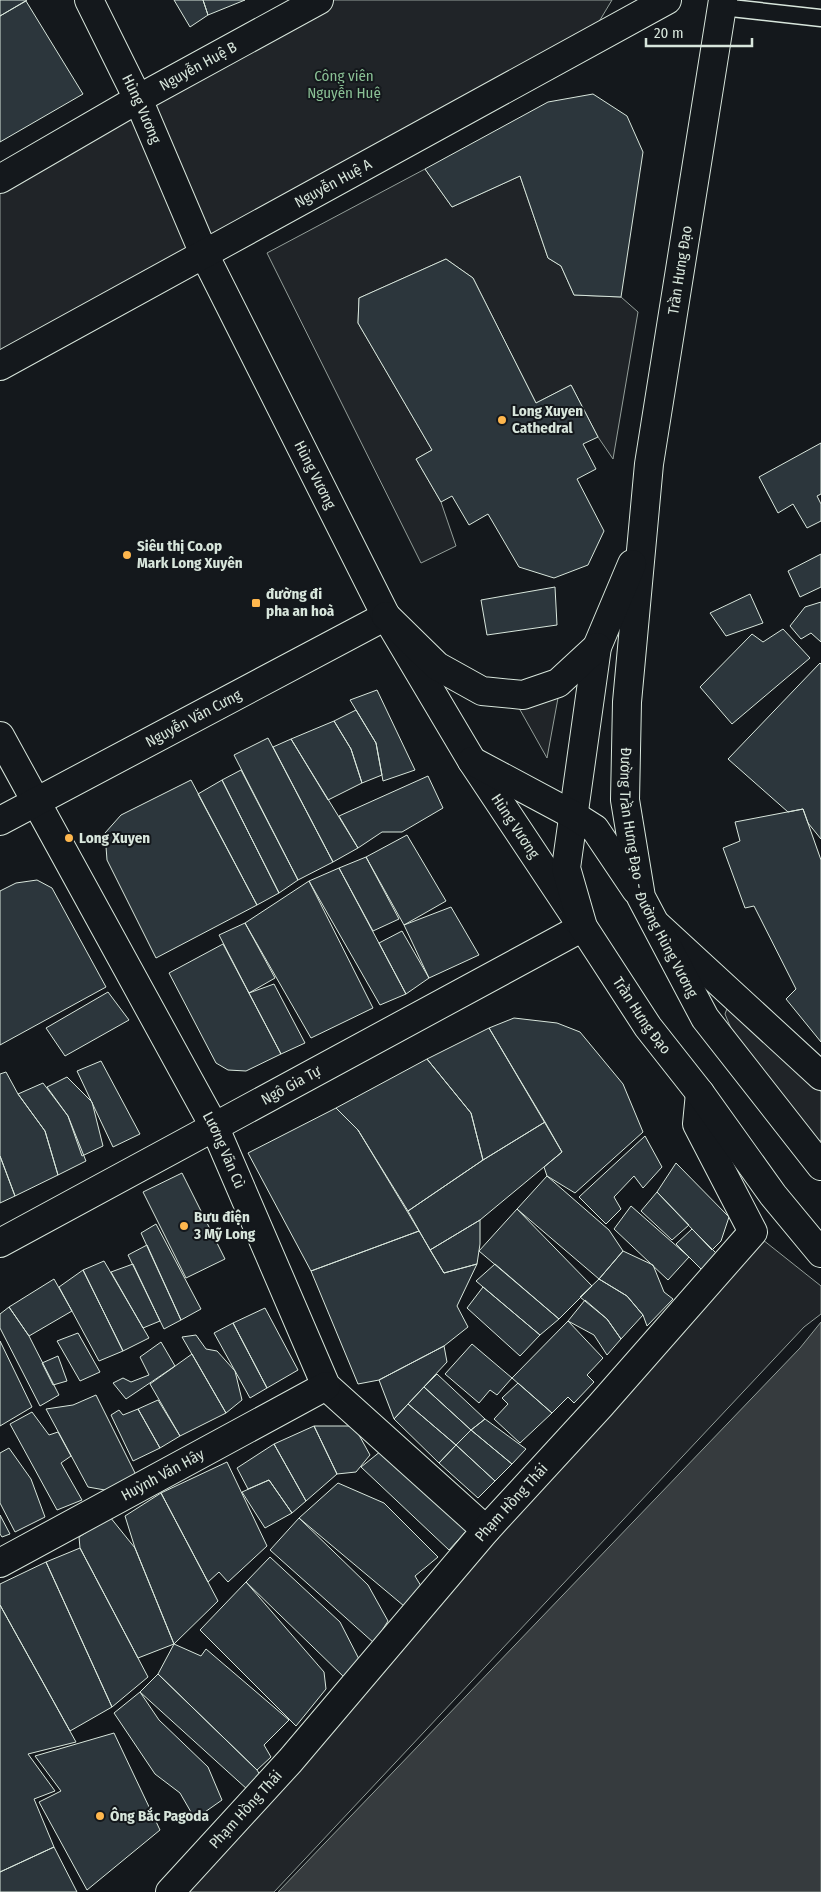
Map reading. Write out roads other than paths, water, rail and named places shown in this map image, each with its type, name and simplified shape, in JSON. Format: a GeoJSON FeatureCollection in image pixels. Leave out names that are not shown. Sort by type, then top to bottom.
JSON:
{"type":"FeatureCollection","features":[{"type":"Feature","properties":{"kind":"main road","name":"Hùng Vương"},"geometry":{"type":"LineString","coordinates":[[89,0],[138,99],[204,254],[386,616],[472,761],[582,927]]}},
{"type":"Feature","properties":{"kind":"main road","name":"Nguyễn Huệ B"},"geometry":{"type":"LineString","coordinates":[[0,179],[138,99],[319,0]]}},
{"type":"Feature","properties":{"kind":"main road","name":"Nguyễn Huệ A"},"geometry":{"type":"LineString","coordinates":[[0,366],[667,0]]}},
{"type":"Feature","properties":{"kind":"main road","name":"Trần Hưng Đạo"},"geometry":{"type":"LineString","coordinates":[[642,540],[649,464],[723,4]]}},
{"type":"Feature","properties":{"kind":"main road"},"geometry":{"type":"LineString","coordinates":[[386,616],[437,666],[482,692],[523,695],[558,684],[597,648],[642,540]]}},
{"type":"Feature","properties":{"kind":"main road","name":"Đường Trần Hưng Đạo - Đường Hùng Vương"},"geometry":{"type":"LineString","coordinates":[[642,540],[627,702],[625,800],[642,897],[705,1018],[819,1162]]}},
{"type":"Feature","properties":{"kind":"main road","name":"Nguyễn Văn Cưng"},"geometry":{"type":"LineString","coordinates":[[0,821],[386,616]]}},
{"type":"Feature","properties":{"kind":"main road","name":"Trần Hưng Đạo"},"geometry":{"type":"LineString","coordinates":[[597,648],[566,868],[582,927],[648,1027],[700,1092],[773,1195],[821,1254]]}},
{"type":"Feature","properties":{"kind":"main road","name":"Lương Vãn Cù"},"geometry":{"type":"LineString","coordinates":[[0,736],[215,1128],[326,1386],[486,1530]]}},
{"type":"Feature","properties":{"kind":"main road"},"geometry":{"type":"LineString","coordinates":[[472,761],[573,815],[595,829],[642,897]]}},
{"type":"Feature","properties":{"kind":"main road"},"geometry":{"type":"LineString","coordinates":[[656,924],[821,1076]]}},
{"type":"Feature","properties":{"kind":"main road","name":"Ngô Gia Tự"},"geometry":{"type":"LineString","coordinates":[[0,1242],[215,1128],[582,927]]}},
{"type":"Feature","properties":{"kind":"main road","name":"Phạm Hồng Thái"},"geometry":{"type":"LineString","coordinates":[[170,1892],[290,1761],[486,1530],[600,1406],[753,1232],[697,1124],[700,1092]]}},
{"type":"Feature","properties":{"kind":"main road","name":"Huỳnh Văn Hây"},"geometry":{"type":"LineString","coordinates":[[0,1563],[326,1386]]}},
{"type":"Feature","properties":{"kind":"lane"},"geometry":{"type":"LineString","coordinates":[[723,4],[821,18]]}},
{"type":"Feature","properties":{"kind":"place","name":"Long Xuyen Cathedral"},"geometry":{"type":"Point","coordinates":[502,420]}},
{"type":"Feature","properties":{"kind":"place","name":"Siêu thị Co.op Mark Long Xuyên"},"geometry":{"type":"Point","coordinates":[127,555]}},
{"type":"Feature","properties":{"kind":"place","name":"đường đi pha an hoà"},"geometry":{"type":"Point","coordinates":[256,603]}},
{"type":"Feature","properties":{"kind":"place","name":"Long Xuyen"},"geometry":{"type":"Point","coordinates":[69,838]}},
{"type":"Feature","properties":{"kind":"place","name":"Bưu điện 3 Mỹ Long"},"geometry":{"type":"Point","coordinates":[184,1226]}},
{"type":"Feature","properties":{"kind":"place","name":"Ông Bắc Pagoda"},"geometry":{"type":"Point","coordinates":[100,1816]}},
{"type":"Feature","properties":{"kind":"park label","name":"Công viên Nguyễn Huệ"},"geometry":{"type":"Point","coordinates":[344,84]}}]}
